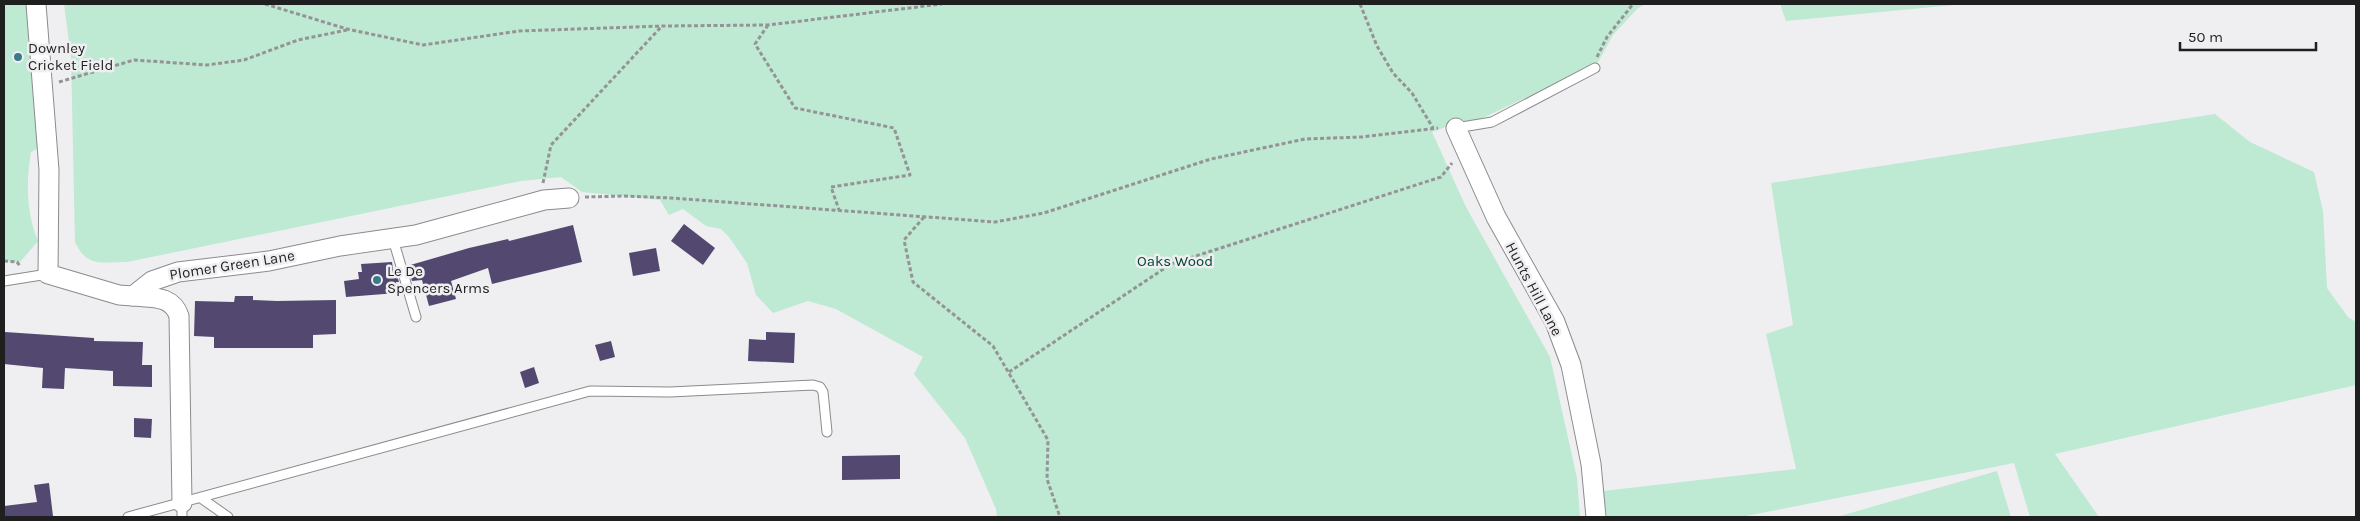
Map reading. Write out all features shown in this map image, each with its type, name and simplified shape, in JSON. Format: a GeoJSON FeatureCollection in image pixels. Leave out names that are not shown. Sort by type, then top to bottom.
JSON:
{"type":"FeatureCollection","features":[{"type":"Feature","properties":{"kind":"street"},"geometry":{"type":"LineString","coordinates":[[36,4],[49,170],[48,274],[118,295],[162,298],[176,308],[179,316],[182,510]]}},
{"type":"Feature","properties":{"kind":"street","name":"Hunts Hill Lane"},"geometry":{"type":"LineString","coordinates":[[1456,128],[1496,217],[1555,322],[1571,365],[1591,464],[1596,517]]}},
{"type":"Feature","properties":{"kind":"street","name":"Plomer Green Lane"},"geometry":{"type":"LineString","coordinates":[[133,296],[152,281],[178,272],[269,261],[340,246],[425,233],[544,200],[570,198]]}},
{"type":"Feature","properties":{"kind":"lane"},"geometry":{"type":"LineString","coordinates":[[1456,128],[1492,122],[1595,68]]}},
{"type":"Feature","properties":{"kind":"lane"},"geometry":{"type":"LineString","coordinates":[[393,239],[416,317]]}},
{"type":"Feature","properties":{"kind":"lane"},"geometry":{"type":"LineString","coordinates":[[4,281],[48,274]]}},
{"type":"Feature","properties":{"kind":"lane"},"geometry":{"type":"LineString","coordinates":[[128,517],[182,510],[200,498],[590,391],[670,392],[813,385],[820,387],[823,392],[827,432]]}},
{"type":"Feature","properties":{"kind":"lane"},"geometry":{"type":"LineString","coordinates":[[200,498],[228,517]]}},
{"type":"Feature","properties":{"kind":"path"},"geometry":{"type":"LineString","coordinates":[[265,4],[347,30],[423,45],[519,31],[663,26],[768,25],[942,4]]}},
{"type":"Feature","properties":{"kind":"path"},"geometry":{"type":"LineString","coordinates":[[1595,68],[1597,54],[1632,4]]}},
{"type":"Feature","properties":{"kind":"path"},"geometry":{"type":"LineString","coordinates":[[570,198],[632,196],[995,222],[1044,213],[1211,159],[1305,139],[1371,136],[1433,128],[1412,93],[1392,73],[1376,46],[1360,6]]}},
{"type":"Feature","properties":{"kind":"path"},"geometry":{"type":"LineString","coordinates":[[768,25],[755,44],[795,108],[894,128],[910,174],[831,187],[839,210]]}},
{"type":"Feature","properties":{"kind":"path"},"geometry":{"type":"LineString","coordinates":[[544,200],[543,181],[551,145],[663,26]]}},
{"type":"Feature","properties":{"kind":"path"},"geometry":{"type":"LineString","coordinates":[[43,86],[86,76],[134,60],[207,65],[244,60],[298,40],[347,30]]}},
{"type":"Feature","properties":{"kind":"path"},"geometry":{"type":"LineString","coordinates":[[1008,372],[1171,264],[1442,177],[1464,147]]}},
{"type":"Feature","properties":{"kind":"path"},"geometry":{"type":"LineString","coordinates":[[925,217],[904,240],[913,282],[993,346],[1048,440],[1047,479],[1060,517]]}},
{"type":"Feature","properties":{"kind":"green space"},"geometry":{"type":"Polygon","coordinates":[[[4,4],[26,4],[41,147],[31,152],[28,174],[29,208],[38,241],[20,262],[4,261],[4,4]]]}},
{"type":"Feature","properties":{"kind":"green space","name":"Oaks Wood"},"geometry":{"type":"Polygon","coordinates":[[[64,4],[1645,4],[1637,9],[1613,35],[1597,64],[1476,121],[1462,121],[1432,132],[1466,207],[1550,357],[1577,478],[1580,517],[997,517],[996,509],[965,438],[914,374],[923,357],[836,309],[808,301],[773,313],[756,295],[747,263],[721,229],[706,226],[683,209],[669,215],[660,200],[582,192],[561,177],[521,181],[127,262],[103,263],[90,260],[75,242],[71,57],[64,4]]]}},
{"type":"Feature","properties":{"kind":"green space"},"geometry":{"type":"Polygon","coordinates":[[[1780,4],[1965,4],[1786,21],[1780,4]]]}},
{"type":"Feature","properties":{"kind":"green space"},"geometry":{"type":"Polygon","coordinates":[[[2215,114],[2250,142],[2314,172],[2323,211],[2327,288],[2348,317],[2356,322],[2356,385],[2055,454],[2099,517],[2030,517],[2014,463],[1741,517],[1607,517],[1603,491],[1796,469],[1766,334],[1793,325],[1771,183],[2215,114]]]}},
{"type":"Feature","properties":{"kind":"green space"},"geometry":{"type":"Polygon","coordinates":[[[1997,471],[2011,517],[1840,517],[1840,516],[1997,471]]]}},
{"type":"Feature","properties":{"kind":"building"},"geometry":{"type":"Polygon","coordinates":[[[684,224],[715,248],[703,265],[671,241],[684,224]]]}},
{"type":"Feature","properties":{"kind":"building"},"geometry":{"type":"Polygon","coordinates":[[[573,225],[582,262],[492,284],[488,268],[451,281],[456,299],[429,306],[422,280],[412,281],[407,266],[469,248],[508,239],[509,241],[573,225]]]}},
{"type":"Feature","properties":{"kind":"building"},"geometry":{"type":"Polygon","coordinates":[[[656,248],[660,271],[633,276],[629,253],[656,248]]]}},
{"type":"Feature","properties":{"kind":"building"},"geometry":{"type":"Polygon","coordinates":[[[392,262],[393,270],[395,269],[399,282],[396,282],[397,293],[346,297],[344,281],[359,279],[358,272],[362,272],[361,264],[392,262]]]}},
{"type":"Feature","properties":{"kind":"building"},"geometry":{"type":"Polygon","coordinates":[[[235,296],[253,296],[253,300],[277,301],[336,300],[336,334],[313,335],[313,348],[214,348],[214,337],[194,336],[195,301],[234,302],[235,296]]]}},
{"type":"Feature","properties":{"kind":"building"},"geometry":{"type":"Polygon","coordinates":[[[5,332],[94,338],[94,341],[143,342],[142,365],[152,365],[152,387],[113,386],[113,371],[65,368],[64,389],[42,388],[43,368],[4,364],[5,332]]]}},
{"type":"Feature","properties":{"kind":"building"},"geometry":{"type":"Polygon","coordinates":[[[766,332],[795,333],[794,363],[748,361],[749,339],[766,340],[766,332]]]}},
{"type":"Feature","properties":{"kind":"building"},"geometry":{"type":"Polygon","coordinates":[[[611,341],[615,357],[600,361],[595,345],[611,341]]]}},
{"type":"Feature","properties":{"kind":"building"},"geometry":{"type":"Polygon","coordinates":[[[534,367],[539,383],[525,388],[520,372],[534,367]]]}},
{"type":"Feature","properties":{"kind":"building"},"geometry":{"type":"Polygon","coordinates":[[[134,418],[152,419],[151,438],[134,437],[134,418]]]}},
{"type":"Feature","properties":{"kind":"building"},"geometry":{"type":"Polygon","coordinates":[[[900,455],[900,479],[842,480],[842,456],[900,455]]]}},
{"type":"Feature","properties":{"kind":"building"},"geometry":{"type":"Polygon","coordinates":[[[49,483],[53,516],[4,517],[4,506],[37,502],[34,485],[49,483]]]}},
{"type":"Feature","properties":{"kind":"place","name":"Downley Cricket Field"},"geometry":{"type":"Point","coordinates":[18,57]}},
{"type":"Feature","properties":{"kind":"place","name":"Le De Spencers Arms"},"geometry":{"type":"Point","coordinates":[377,280]}}]}
